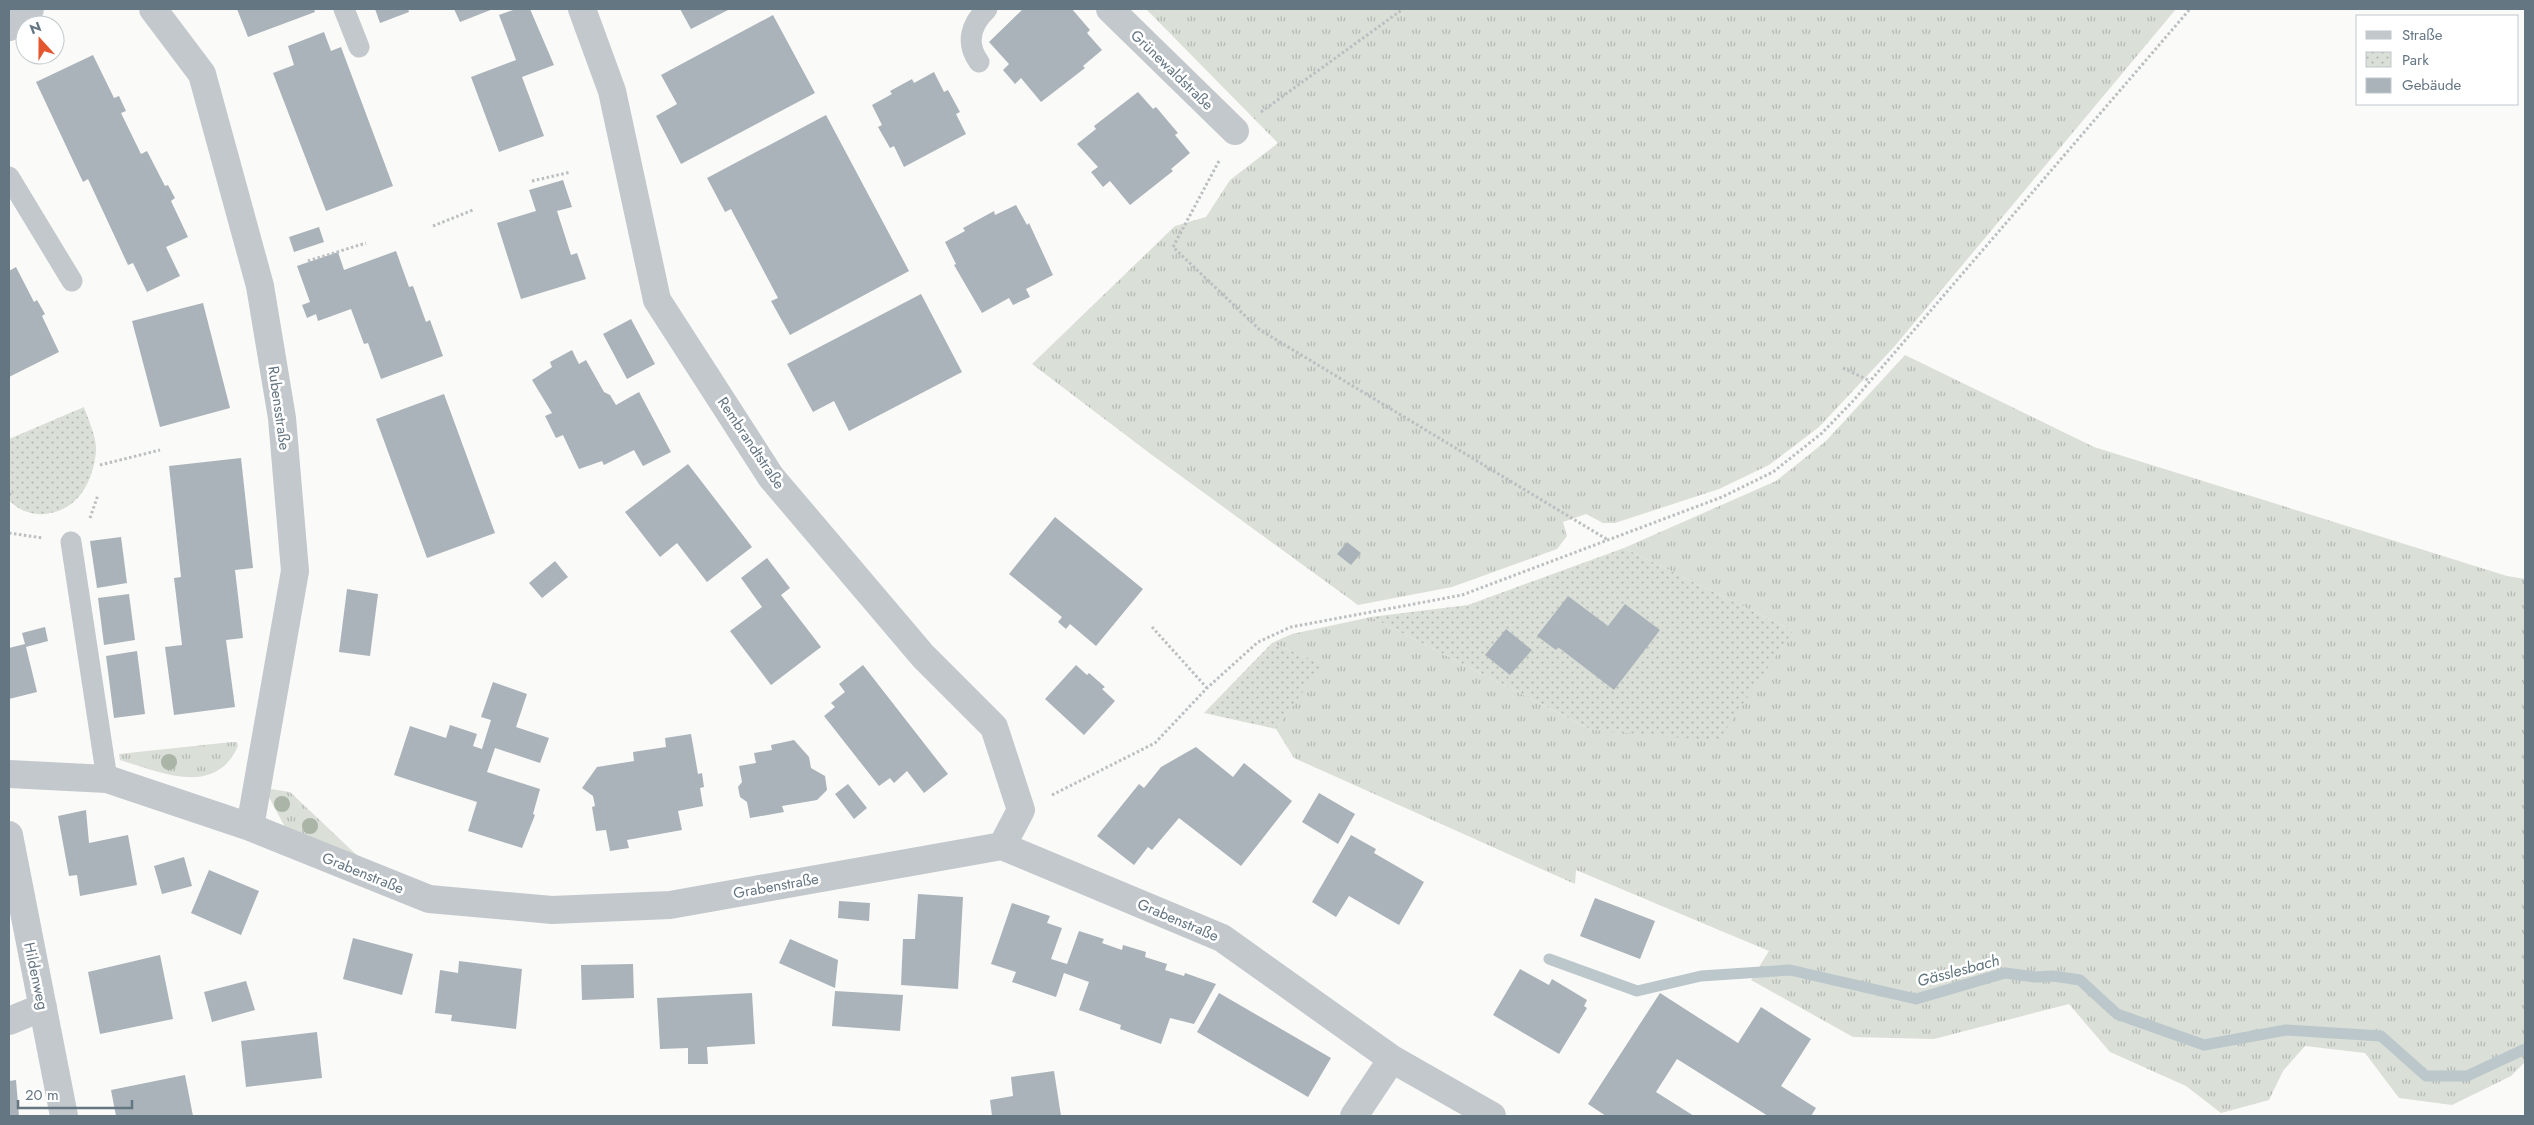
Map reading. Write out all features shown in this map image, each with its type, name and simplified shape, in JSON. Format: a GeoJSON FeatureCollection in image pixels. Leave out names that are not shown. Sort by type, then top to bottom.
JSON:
{"type":"FeatureCollection","features":[{"type":"Feature","properties":{"kind":"street"},"geometry":{"type":"LineString","coordinates":[[9,27],[30,9]]}},
{"type":"Feature","properties":{"kind":"street","name":"Rubensstraße"},"geometry":{"type":"LineString","coordinates":[[153,9],[202,74],[260,286],[282,418],[295,571],[250,827]]}},
{"type":"Feature","properties":{"kind":"street","name":"Rembrandtstraße"},"geometry":{"type":"LineString","coordinates":[[582,9],[612,91],[657,300],[771,477],[923,656],[994,727],[1021,810]]}},
{"type":"Feature","properties":{"kind":"street","name":"Grünewaldstraße"},"geometry":{"type":"LineString","coordinates":[[1110,9],[1235,131]]}},
{"type":"Feature","properties":{"kind":"street","name":"Grabenstraße"},"geometry":{"type":"LineString","coordinates":[[9,774],[107,779],[250,827],[430,899],[552,910],[670,906],[1002,846],[1222,938],[1392,1059],[1492,1116]]}},
{"type":"Feature","properties":{"kind":"street"},"geometry":{"type":"LineString","coordinates":[[1002,846],[1021,810]]}},
{"type":"Feature","properties":{"kind":"street","name":"Hildenweg"},"geometry":{"type":"LineString","coordinates":[[9,835],[64,1116]]}},
{"type":"Feature","properties":{"kind":"street"},"geometry":{"type":"LineString","coordinates":[[9,1021],[43,1007]]}},
{"type":"Feature","properties":{"kind":"street"},"geometry":{"type":"LineString","coordinates":[[1354,1116],[1392,1059]]}},
{"type":"Feature","properties":{"kind":"lane"},"geometry":{"type":"LineString","coordinates":[[344,9],[359,47]]}},
{"type":"Feature","properties":{"kind":"lane"},"geometry":{"type":"LineString","coordinates":[[979,62],[973,54],[970,38],[973,27],[987,9]]}},
{"type":"Feature","properties":{"kind":"lane"},"geometry":{"type":"LineString","coordinates":[[9,177],[72,281]]}},
{"type":"Feature","properties":{"kind":"lane"},"geometry":{"type":"LineString","coordinates":[[71,542],[107,779]]}},
{"type":"Feature","properties":{"kind":"path"},"geometry":{"type":"LineString","coordinates":[[1403,9],[1235,131],[1173,247],[1260,330],[1608,541]]}},
{"type":"Feature","properties":{"kind":"path"},"geometry":{"type":"LineString","coordinates":[[1021,810],[1155,744],[1207,688],[1258,642],[1291,627],[1462,595],[1722,497],[1773,472],[1822,433],[1870,381],[2190,9]]}},
{"type":"Feature","properties":{"kind":"path"},"geometry":{"type":"LineString","coordinates":[[532,182],[571,172]]}},
{"type":"Feature","properties":{"kind":"path"},"geometry":{"type":"LineString","coordinates":[[433,226],[473,210]]}},
{"type":"Feature","properties":{"kind":"path"},"geometry":{"type":"LineString","coordinates":[[308,261],[366,243]]}},
{"type":"Feature","properties":{"kind":"path"},"geometry":{"type":"LineString","coordinates":[[1843,368],[1870,381]]}},
{"type":"Feature","properties":{"kind":"path"},"geometry":{"type":"LineString","coordinates":[[100,465],[160,450]]}},
{"type":"Feature","properties":{"kind":"path"},"geometry":{"type":"LineString","coordinates":[[9,495],[13,490]]}},
{"type":"Feature","properties":{"kind":"path"},"geometry":{"type":"LineString","coordinates":[[91,517],[98,495]]}},
{"type":"Feature","properties":{"kind":"path"},"geometry":{"type":"LineString","coordinates":[[1152,627],[1207,688]]}},
{"type":"Feature","properties":{"kind":"green space"},"geometry":{"type":"Polygon","coordinates":[[[1146,9],[2176,9],[1894,347],[1819,427],[1769,465],[1719,489],[1615,523],[1603,523],[1586,514],[1563,522],[1567,536],[1557,549],[1452,587],[1358,605],[1152,455],[1032,364],[1175,226],[1206,217],[1230,180],[1278,143],[1146,9]]]}},
{"type":"Feature","properties":{"kind":"green space"},"geometry":{"type":"Polygon","coordinates":[[[1905,355],[2094,447],[2507,576],[2525,579],[2525,1062],[2511,1076],[2452,1105],[2399,1098],[2365,1053],[2305,1046],[2283,1071],[2269,1100],[2221,1113],[2186,1086],[2110,1052],[2069,1004],[1934,1039],[1853,1037],[1751,980],[1769,951],[1576,870],[1575,884],[1294,758],[1276,729],[1322,664],[1272,643],[1292,634],[1371,617],[1592,730],[1793,631],[1624,548],[1776,481],[1826,441],[1905,355]]]}},
{"type":"Feature","properties":{"kind":"green space"},"geometry":{"type":"Polygon","coordinates":[[[84,407],[94,435],[96,451],[95,462],[81,494],[74,502],[56,512],[36,514],[26,512],[17,507],[9,500],[9,439],[84,407]]]}},
{"type":"Feature","properties":{"kind":"green space"},"geometry":{"type":"Polygon","coordinates":[[[1624,548],[1793,631],[1718,741],[1592,730],[1371,617],[1468,605],[1624,548]]]}},
{"type":"Feature","properties":{"kind":"green space"},"geometry":{"type":"Polygon","coordinates":[[[1272,643],[1323,664],[1276,729],[1204,713],[1272,643]]]}},
{"type":"Feature","properties":{"kind":"green space"},"geometry":{"type":"Polygon","coordinates":[[[237,742],[238,746],[228,762],[215,772],[201,776],[169,775],[120,760],[119,754],[237,742]]]}},
{"type":"Feature","properties":{"kind":"green space"},"geometry":{"type":"Polygon","coordinates":[[[264,788],[290,792],[364,862],[285,827],[264,788]]]}},
{"type":"Feature","properties":{"kind":"building"},"geometry":{"type":"Polygon","coordinates":[[[237,9],[314,9],[315,12],[248,37],[237,9]]]}},
{"type":"Feature","properties":{"kind":"building"},"geometry":{"type":"Polygon","coordinates":[[[375,9],[408,9],[409,12],[380,23],[375,9]]]}},
{"type":"Feature","properties":{"kind":"building"},"geometry":{"type":"Polygon","coordinates":[[[454,9],[493,9],[460,22],[454,9]]]}},
{"type":"Feature","properties":{"kind":"building"},"geometry":{"type":"Polygon","coordinates":[[[516,9],[530,9],[554,65],[522,77],[544,136],[499,152],[471,77],[516,60],[499,15],[516,9]]]}},
{"type":"Feature","properties":{"kind":"building"},"geometry":{"type":"Polygon","coordinates":[[[680,9],[730,9],[691,29],[680,9]]]}},
{"type":"Feature","properties":{"kind":"building"},"geometry":{"type":"Polygon","coordinates":[[[1023,9],[1072,9],[1090,30],[1087,33],[1102,50],[1083,66],[1085,68],[1041,102],[1021,78],[1015,84],[1003,70],[1009,64],[989,42],[1023,9]]]}},
{"type":"Feature","properties":{"kind":"building"},"geometry":{"type":"Polygon","coordinates":[[[773,15],[815,93],[681,164],[656,116],[677,104],[661,75],[773,15]]]}},
{"type":"Feature","properties":{"kind":"building"},"geometry":{"type":"Polygon","coordinates":[[[324,32],[331,51],[341,47],[393,186],[326,211],[273,73],[294,65],[288,46],[324,32]]]}},
{"type":"Feature","properties":{"kind":"building"},"geometry":{"type":"Polygon","coordinates":[[[93,55],[114,98],[119,96],[126,111],[121,113],[141,154],[147,151],[165,186],[168,185],[175,198],[171,201],[188,237],[166,247],[180,276],[147,292],[133,263],[128,265],[88,179],[83,182],[36,82],[93,55]]]}},
{"type":"Feature","properties":{"kind":"building"},"geometry":{"type":"Polygon","coordinates":[[[934,72],[944,92],[948,90],[960,112],[956,114],[966,134],[904,167],[894,146],[890,148],[878,127],[882,125],[872,105],[892,94],[890,91],[912,79],[914,83],[934,72]]]}},
{"type":"Feature","properties":{"kind":"building"},"geometry":{"type":"Polygon","coordinates":[[[1138,92],[1153,109],[1156,107],[1178,133],[1175,135],[1190,153],[1171,169],[1173,171],[1130,205],[1110,181],[1103,187],[1091,172],[1098,167],[1077,144],[1096,129],[1094,126],[1138,92]]]}},
{"type":"Feature","properties":{"kind":"building"},"geometry":{"type":"Polygon","coordinates":[[[826,115],[909,271],[790,335],[771,301],[778,298],[731,209],[725,212],[707,178],[826,115]]]}},
{"type":"Feature","properties":{"kind":"building"},"geometry":{"type":"Polygon","coordinates":[[[563,180],[572,207],[557,211],[571,255],[577,253],[586,279],[521,299],[497,223],[536,211],[529,190],[563,180]]]}},
{"type":"Feature","properties":{"kind":"building"},"geometry":{"type":"Polygon","coordinates":[[[1016,205],[1027,225],[1029,223],[1053,275],[1026,289],[1030,297],[1013,305],[1009,298],[982,313],[954,265],[956,264],[945,242],[965,231],[963,228],[994,211],[995,215],[1016,205]]]}},
{"type":"Feature","properties":{"kind":"building"},"geometry":{"type":"Polygon","coordinates":[[[319,227],[324,242],[294,252],[289,237],[319,227]]]}},
{"type":"Feature","properties":{"kind":"building"},"geometry":{"type":"Polygon","coordinates":[[[396,251],[409,287],[413,286],[426,322],[430,320],[443,356],[381,379],[368,343],[364,344],[351,309],[318,321],[316,314],[307,318],[302,305],[310,302],[297,266],[338,252],[344,270],[396,251]]]}},
{"type":"Feature","properties":{"kind":"building"},"geometry":{"type":"Polygon","coordinates":[[[16,267],[34,302],[37,300],[45,314],[42,316],[59,352],[9,377],[9,271],[16,267]]]}},
{"type":"Feature","properties":{"kind":"building"},"geometry":{"type":"Polygon","coordinates":[[[921,294],[962,372],[849,431],[834,401],[813,412],[787,364],[921,294]]]}},
{"type":"Feature","properties":{"kind":"building"},"geometry":{"type":"Polygon","coordinates":[[[203,303],[230,408],[160,427],[132,321],[203,303]]]}},
{"type":"Feature","properties":{"kind":"building"},"geometry":{"type":"Polygon","coordinates":[[[631,319],[655,364],[627,379],[603,334],[631,319]]]}},
{"type":"Feature","properties":{"kind":"building"},"geometry":{"type":"Polygon","coordinates":[[[572,350],[579,364],[586,360],[604,392],[610,395],[616,405],[639,392],[671,452],[643,466],[634,450],[604,465],[602,461],[579,469],[563,435],[556,438],[545,416],[552,413],[532,380],[552,367],[550,362],[572,350]]]}},
{"type":"Feature","properties":{"kind":"building"},"geometry":{"type":"Polygon","coordinates":[[[444,394],[495,533],[427,558],[376,419],[444,394]]]}},
{"type":"Feature","properties":{"kind":"building"},"geometry":{"type":"Polygon","coordinates":[[[241,458],[253,568],[235,570],[243,638],[226,640],[235,707],[174,715],[165,647],[182,645],[174,578],[181,577],[169,466],[241,458]]]}},
{"type":"Feature","properties":{"kind":"building"},"geometry":{"type":"Polygon","coordinates":[[[688,464],[752,547],[707,582],[677,543],[660,557],[625,512],[688,464]]]}},
{"type":"Feature","properties":{"kind":"building"},"geometry":{"type":"Polygon","coordinates":[[[1055,517],[1143,589],[1096,646],[1070,624],[1066,629],[1058,622],[1062,617],[1009,574],[1055,517]]]}},
{"type":"Feature","properties":{"kind":"building"},"geometry":{"type":"Polygon","coordinates":[[[121,537],[127,583],[97,588],[90,541],[121,537]]]}},
{"type":"Feature","properties":{"kind":"building"},"geometry":{"type":"Polygon","coordinates":[[[1347,542],[1361,553],[1351,565],[1337,554],[1347,542]]]}},
{"type":"Feature","properties":{"kind":"building"},"geometry":{"type":"Polygon","coordinates":[[[767,558],[790,588],[781,595],[821,647],[771,685],[730,631],[762,607],[741,578],[767,558]]]}},
{"type":"Feature","properties":{"kind":"building"},"geometry":{"type":"Polygon","coordinates":[[[555,561],[568,577],[542,598],[529,583],[555,561]]]}},
{"type":"Feature","properties":{"kind":"building"},"geometry":{"type":"Polygon","coordinates":[[[347,589],[378,594],[370,656],[339,652],[347,589]]]}},
{"type":"Feature","properties":{"kind":"building"},"geometry":{"type":"Polygon","coordinates":[[[129,594],[135,640],[104,645],[98,598],[129,594]]]}},
{"type":"Feature","properties":{"kind":"building"},"geometry":{"type":"Polygon","coordinates":[[[1568,596],[1608,626],[1625,604],[1660,630],[1614,690],[1558,647],[1556,650],[1537,636],[1568,596]]]}},
{"type":"Feature","properties":{"kind":"building"},"geometry":{"type":"Polygon","coordinates":[[[45,627],[48,641],[26,647],[37,692],[9,699],[9,648],[25,644],[22,633],[45,627]]]}},
{"type":"Feature","properties":{"kind":"building"},"geometry":{"type":"Polygon","coordinates":[[[1506,629],[1532,650],[1510,675],[1485,655],[1506,629]]]}},
{"type":"Feature","properties":{"kind":"building"},"geometry":{"type":"Polygon","coordinates":[[[137,651],[145,714],[114,718],[106,656],[137,651]]]}},
{"type":"Feature","properties":{"kind":"building"},"geometry":{"type":"Polygon","coordinates":[[[863,665],[948,774],[924,793],[907,771],[894,783],[890,778],[879,786],[824,716],[835,707],[831,703],[845,692],[839,684],[863,665]]]}},
{"type":"Feature","properties":{"kind":"building"},"geometry":{"type":"Polygon","coordinates":[[[1076,665],[1105,687],[1102,689],[1115,701],[1084,735],[1045,699],[1076,665]]]}},
{"type":"Feature","properties":{"kind":"building"},"geometry":{"type":"Polygon","coordinates":[[[493,682],[527,694],[516,727],[549,738],[540,763],[495,748],[487,772],[540,789],[533,814],[535,815],[522,848],[468,831],[477,802],[394,775],[410,726],[446,738],[450,725],[477,734],[473,746],[482,749],[491,720],[481,717],[493,682]]]}},
{"type":"Feature","properties":{"kind":"building"},"geometry":{"type":"Polygon","coordinates":[[[691,734],[698,774],[702,773],[704,787],[700,788],[703,806],[678,811],[682,830],[627,840],[629,848],[610,851],[606,830],[596,831],[592,807],[595,806],[593,796],[582,788],[597,767],[634,761],[633,752],[666,747],[665,738],[691,734]]]}},
{"type":"Feature","properties":{"kind":"building"},"geometry":{"type":"Polygon","coordinates":[[[794,740],[809,757],[811,768],[825,776],[827,790],[817,800],[782,806],[784,812],[750,818],[747,802],[740,797],[738,787],[742,782],[739,766],[756,763],[754,753],[772,750],[771,745],[794,740]]]}},
{"type":"Feature","properties":{"kind":"building"},"geometry":{"type":"Polygon","coordinates":[[[1196,747],[1233,777],[1244,763],[1292,801],[1241,866],[1179,818],[1152,850],[1148,847],[1134,865],[1097,836],[1139,784],[1144,788],[1161,767],[1196,747]]]}},
{"type":"Feature","properties":{"kind":"building"},"geometry":{"type":"Polygon","coordinates":[[[848,784],[867,808],[854,819],[835,794],[848,784]]]}},
{"type":"Feature","properties":{"kind":"building"},"geometry":{"type":"Polygon","coordinates":[[[1319,793],[1355,814],[1338,844],[1302,822],[1319,793]]]}},
{"type":"Feature","properties":{"kind":"building"},"geometry":{"type":"Polygon","coordinates":[[[86,810],[89,843],[128,835],[137,885],[80,896],[77,875],[69,876],[58,816],[86,810]]]}},
{"type":"Feature","properties":{"kind":"building"},"geometry":{"type":"Polygon","coordinates":[[[1351,835],[1376,849],[1374,853],[1424,882],[1399,925],[1349,896],[1336,917],[1312,902],[1351,835]]]}},
{"type":"Feature","properties":{"kind":"building"},"geometry":{"type":"Polygon","coordinates":[[[184,857],[192,886],[162,894],[154,866],[184,857]]]}},
{"type":"Feature","properties":{"kind":"building"},"geometry":{"type":"Polygon","coordinates":[[[209,870],[259,891],[241,935],[191,913],[209,870]]]}},
{"type":"Feature","properties":{"kind":"building"},"geometry":{"type":"Polygon","coordinates":[[[918,894],[963,897],[958,989],[901,985],[903,939],[915,939],[918,894]]]}},
{"type":"Feature","properties":{"kind":"building"},"geometry":{"type":"Polygon","coordinates":[[[1595,898],[1655,921],[1640,959],[1580,936],[1595,898]]]}},
{"type":"Feature","properties":{"kind":"building"},"geometry":{"type":"Polygon","coordinates":[[[839,901],[870,903],[869,921],[838,918],[839,901]]]}},
{"type":"Feature","properties":{"kind":"building"},"geometry":{"type":"Polygon","coordinates":[[[1012,903],[1050,916],[1047,923],[1062,928],[1051,959],[1067,964],[1079,931],[1104,939],[1102,943],[1122,950],[1123,945],[1146,952],[1145,957],[1167,964],[1165,970],[1184,976],[1185,973],[1216,984],[1194,1024],[1170,1018],[1161,1044],[1120,1029],[1121,1025],[1079,1010],[1089,982],[1064,973],[1056,997],[1012,982],[1016,972],[991,964],[1012,903]]]}},
{"type":"Feature","properties":{"kind":"building"},"geometry":{"type":"Polygon","coordinates":[[[353,938],[413,954],[402,995],[343,979],[353,938]]]}},
{"type":"Feature","properties":{"kind":"building"},"geometry":{"type":"Polygon","coordinates":[[[790,939],[838,960],[835,988],[779,963],[790,939]]]}},
{"type":"Feature","properties":{"kind":"building"},"geometry":{"type":"Polygon","coordinates":[[[160,955],[173,1019],[100,1034],[88,972],[160,955]]]}},
{"type":"Feature","properties":{"kind":"building"},"geometry":{"type":"Polygon","coordinates":[[[459,961],[522,969],[516,1029],[451,1021],[452,1015],[435,1013],[440,970],[458,973],[459,961]]]}},
{"type":"Feature","properties":{"kind":"building"},"geometry":{"type":"Polygon","coordinates":[[[633,964],[634,998],[582,1000],[581,965],[633,964]]]}},
{"type":"Feature","properties":{"kind":"building"},"geometry":{"type":"Polygon","coordinates":[[[1520,969],[1549,985],[1552,979],[1587,1000],[1584,1006],[1587,1008],[1559,1054],[1493,1015],[1520,969]]]}},
{"type":"Feature","properties":{"kind":"building"},"geometry":{"type":"Polygon","coordinates":[[[246,981],[255,1010],[212,1022],[204,992],[246,981]]]}},
{"type":"Feature","properties":{"kind":"building"},"geometry":{"type":"Polygon","coordinates":[[[835,991],[903,995],[900,1031],[832,1026],[835,991]]]}},
{"type":"Feature","properties":{"kind":"building"},"geometry":{"type":"Polygon","coordinates":[[[752,993],[755,1044],[707,1047],[708,1064],[688,1064],[688,1048],[660,1049],[657,998],[752,993]]]}},
{"type":"Feature","properties":{"kind":"building"},"geometry":{"type":"Polygon","coordinates":[[[1219,993],[1331,1058],[1308,1097],[1197,1032],[1219,993]]]}},
{"type":"Feature","properties":{"kind":"building"},"geometry":{"type":"Polygon","coordinates":[[[1660,993],[1738,1043],[1761,1007],[1811,1039],[1781,1086],[1816,1108],[1811,1116],[1768,1116],[1677,1059],[1656,1092],[1694,1116],[1606,1116],[1588,1104],[1660,993]]]}},
{"type":"Feature","properties":{"kind":"building"},"geometry":{"type":"Polygon","coordinates":[[[317,1032],[322,1078],[246,1087],[241,1041],[317,1032]]]}},
{"type":"Feature","properties":{"kind":"building"},"geometry":{"type":"Polygon","coordinates":[[[1054,1071],[1061,1116],[992,1116],[990,1100],[1013,1096],[1011,1077],[1054,1071]]]}},
{"type":"Feature","properties":{"kind":"building"},"geometry":{"type":"Polygon","coordinates":[[[185,1075],[193,1116],[116,1116],[111,1090],[185,1075]]]}},
{"type":"Feature","properties":{"kind":"building"},"geometry":{"type":"Polygon","coordinates":[[[16,1080],[19,1116],[9,1116],[9,1081],[16,1080]]]}},
{"type":"Feature","properties":{"kind":"waterway","name":"Gässlesbach"},"geometry":{"type":"LineString","coordinates":[[1549,959],[1637,991],[1701,976],[1790,970],[1916,999],[2005,973],[2035,977],[2053,976],[2080,980],[2117,1014],[2204,1045],[2286,1030],[2381,1036],[2426,1076],[2467,1076],[2525,1049]]}}]}
